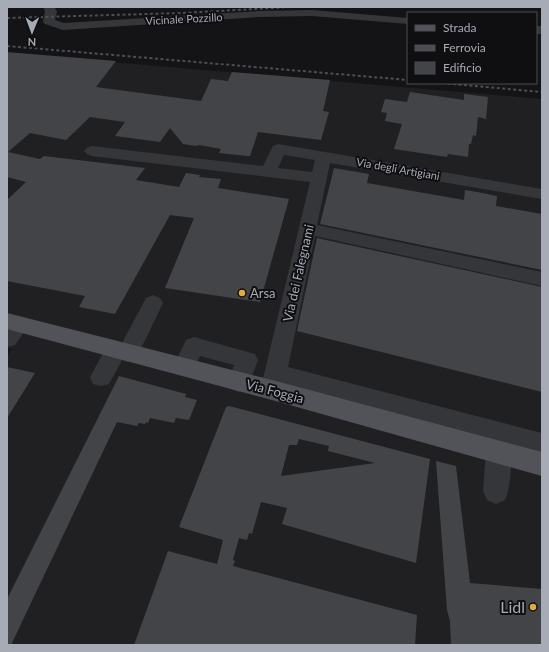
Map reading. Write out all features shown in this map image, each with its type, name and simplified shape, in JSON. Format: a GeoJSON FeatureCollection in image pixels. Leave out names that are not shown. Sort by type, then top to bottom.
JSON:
{"type":"FeatureCollection","features":[{"type":"Feature","properties":{"kind":"main road","name":"Via Foggia"},"geometry":{"type":"LineString","coordinates":[[11,328],[122,351],[240,382],[274,382],[498,452],[542,464]]}},
{"type":"Feature","properties":{"kind":"street","name":"Vicinale Pozzillo"},"geometry":{"type":"LineString","coordinates":[[48,7],[51,12],[49,22],[63,27],[259,14],[312,13],[407,21]]}},
{"type":"Feature","properties":{"kind":"street","name":"Via degli Artigiani"},"geometry":{"type":"LineString","coordinates":[[269,172],[278,149],[542,194]]}},
{"type":"Feature","properties":{"kind":"street"},"geometry":{"type":"LineString","coordinates":[[92,151],[319,178]]}},
{"type":"Feature","properties":{"kind":"street","name":"Via dei Falegnami"},"geometry":{"type":"LineString","coordinates":[[274,382],[324,156]]}},
{"type":"Feature","properties":{"kind":"street"},"geometry":{"type":"LineString","coordinates":[[308,229],[542,279]]}},
{"type":"Feature","properties":{"kind":"street"},"geometry":{"type":"LineString","coordinates":[[101,377],[122,351],[154,303]]}},
{"type":"Feature","properties":{"kind":"street"},"geometry":{"type":"LineString","coordinates":[[274,382],[542,444]]}},
{"type":"Feature","properties":{"kind":"street"},"geometry":{"type":"LineString","coordinates":[[496,490],[498,452]]}},
{"type":"Feature","properties":{"kind":"shaded area"},"geometry":{"type":"Polygon","coordinates":[[[7,53],[542,99],[542,645],[7,645],[7,355],[12,349],[7,348],[7,53]]]}},
{"type":"Feature","properties":{"kind":"building"},"geometry":{"type":"Polygon","coordinates":[[[7,52],[116,61],[96,87],[201,101],[211,79],[228,81],[232,72],[330,80],[323,111],[329,112],[321,140],[258,132],[250,156],[219,153],[221,149],[183,144],[170,128],[160,142],[115,136],[125,122],[90,117],[66,140],[30,133],[8,152],[40,159],[44,156],[145,168],[136,180],[179,187],[186,173],[200,175],[199,177],[221,179],[218,188],[289,199],[260,302],[165,288],[194,218],[170,215],[115,314],[79,307],[85,296],[7,281],[7,200],[26,182],[7,177],[7,52]]]}},
{"type":"Feature","properties":{"kind":"building"},"geometry":{"type":"Polygon","coordinates":[[[410,92],[464,100],[464,94],[488,97],[486,119],[478,117],[476,136],[473,135],[471,144],[469,144],[468,157],[448,154],[447,157],[394,149],[402,124],[385,121],[387,113],[381,112],[385,99],[407,102],[410,92]]]}},
{"type":"Feature","properties":{"kind":"building"},"geometry":{"type":"Polygon","coordinates":[[[334,168],[369,174],[367,183],[464,200],[465,190],[497,196],[496,206],[542,214],[542,270],[320,224],[334,168]]]}},
{"type":"Feature","properties":{"kind":"building"},"geometry":{"type":"Polygon","coordinates":[[[317,238],[542,287],[542,392],[297,331],[317,238]]]}},
{"type":"Feature","properties":{"kind":"building"},"geometry":{"type":"Polygon","coordinates":[[[7,367],[35,373],[7,418],[7,367]]]}},
{"type":"Feature","properties":{"kind":"building"},"geometry":{"type":"Polygon","coordinates":[[[119,376],[186,394],[185,397],[197,400],[189,420],[176,418],[174,423],[150,418],[148,423],[139,423],[137,426],[117,422],[11,645],[7,645],[7,599],[119,376]]]}},
{"type":"Feature","properties":{"kind":"building"},"geometry":{"type":"Polygon","coordinates":[[[229,406],[430,459],[416,563],[282,524],[287,508],[261,502],[252,534],[249,533],[247,540],[239,538],[233,560],[235,561],[233,566],[417,615],[415,645],[134,645],[168,551],[217,564],[223,540],[179,527],[226,407],[229,406]],[[299,439],[297,445],[289,445],[281,476],[375,463],[328,451],[329,446],[299,439]]]}},
{"type":"Feature","properties":{"kind":"building"},"geometry":{"type":"Polygon","coordinates":[[[436,461],[456,466],[470,583],[542,589],[542,645],[451,645],[436,461]]]}},
{"type":"Feature","properties":{"kind":"railway"},"geometry":{"type":"LineString","coordinates":[[7,18],[182,13],[291,7]]}},
{"type":"Feature","properties":{"kind":"railway"},"geometry":{"type":"LineString","coordinates":[[7,46],[407,80]]}},
{"type":"Feature","properties":{"kind":"railway"},"geometry":{"type":"LineString","coordinates":[[453,84],[542,92]]}},
{"type":"Feature","properties":{"kind":"place","name":"Arsa"},"geometry":{"type":"Point","coordinates":[242,293]}},
{"type":"Feature","properties":{"kind":"place","name":"Lidl"},"geometry":{"type":"Point","coordinates":[533,607]}}]}
